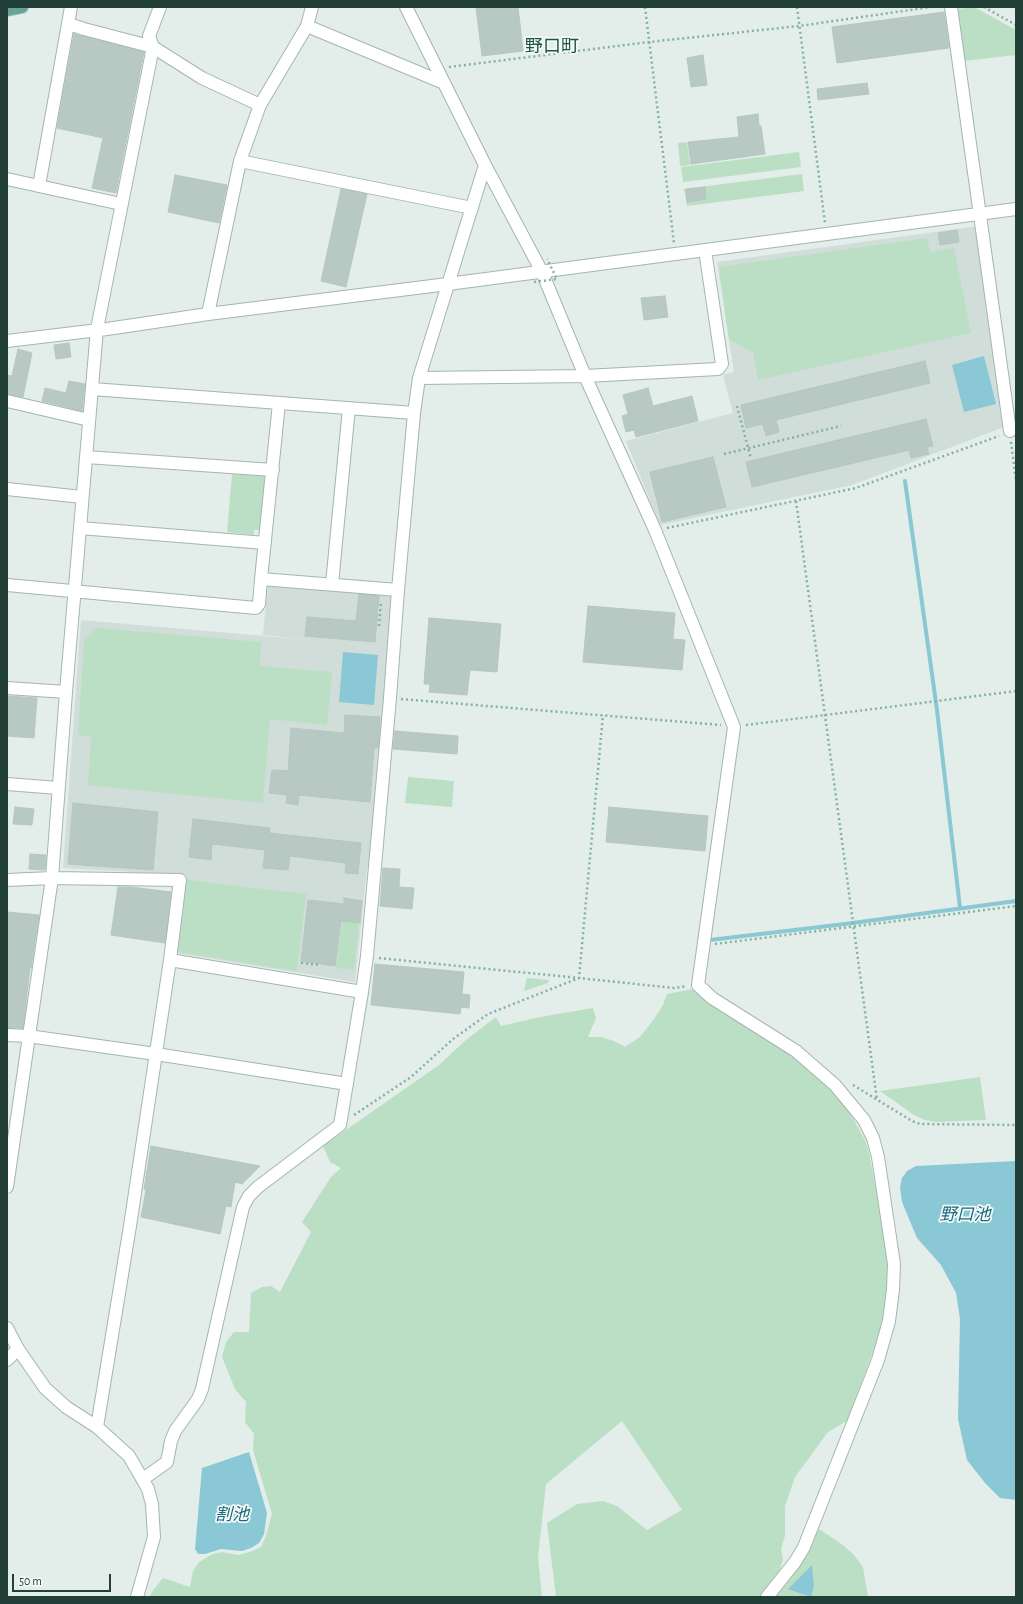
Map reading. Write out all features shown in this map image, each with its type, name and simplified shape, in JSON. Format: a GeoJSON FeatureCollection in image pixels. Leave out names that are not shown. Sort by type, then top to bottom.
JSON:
{"type":"FeatureCollection","features":[{"type":"Feature","properties":{"kind":"main road"},"geometry":{"type":"LineString","coordinates":[[7,10],[22,7]]}},
{"type":"Feature","properties":{"kind":"street"},"geometry":{"type":"LineString","coordinates":[[38,186],[71,7]]}},
{"type":"Feature","properties":{"kind":"street"},"geometry":{"type":"LineString","coordinates":[[7,1188],[10,1143],[52,878],[74,591],[97,329],[153,47],[149,36],[160,7]]}},
{"type":"Feature","properties":{"kind":"street"},"geometry":{"type":"LineString","coordinates":[[208,314],[240,161],[260,105],[307,26],[312,7]]}},
{"type":"Feature","properties":{"kind":"street"},"geometry":{"type":"LineString","coordinates":[[406,7],[485,165],[542,272],[585,376],[655,530],[734,727],[698,985],[712,998],[796,1051],[835,1085],[864,1120],[874,1138],[894,1264],[893,1290],[889,1321],[878,1360],[804,1547],[795,1562],[767,1597]]}},
{"type":"Feature","properties":{"kind":"street"},"geometry":{"type":"LineString","coordinates":[[951,7],[1010,432]]}},
{"type":"Feature","properties":{"kind":"street"},"geometry":{"type":"LineString","coordinates":[[69,24],[153,47],[202,78],[260,105]]}},
{"type":"Feature","properties":{"kind":"street"},"geometry":{"type":"LineString","coordinates":[[307,26],[444,83]]}},
{"type":"Feature","properties":{"kind":"street"},"geometry":{"type":"LineString","coordinates":[[240,161],[472,208]]}},
{"type":"Feature","properties":{"kind":"street"},"geometry":{"type":"LineString","coordinates":[[143,1479],[157,1471],[167,1462],[171,1441],[175,1432],[198,1399],[202,1389],[243,1207],[249,1196],[258,1187],[340,1125],[367,956],[398,590],[414,413],[419,378],[485,165]]}},
{"type":"Feature","properties":{"kind":"street"},"geometry":{"type":"LineString","coordinates":[[7,179],[121,204]]}},
{"type":"Feature","properties":{"kind":"street"},"geometry":{"type":"LineString","coordinates":[[7,341],[1016,209]]}},
{"type":"Feature","properties":{"kind":"street"},"geometry":{"type":"LineString","coordinates":[[419,378],[585,376],[718,369],[722,364],[705,250]]}},
{"type":"Feature","properties":{"kind":"street"},"geometry":{"type":"LineString","coordinates":[[92,388],[414,413]]}},
{"type":"Feature","properties":{"kind":"street"},"geometry":{"type":"LineString","coordinates":[[7,401],[90,420]]}},
{"type":"Feature","properties":{"kind":"street"},"geometry":{"type":"LineString","coordinates":[[7,584],[256,608],[259,604],[279,403]]}},
{"type":"Feature","properties":{"kind":"street"},"geometry":{"type":"LineString","coordinates":[[332,584],[349,408]]}},
{"type":"Feature","properties":{"kind":"street"},"geometry":{"type":"LineString","coordinates":[[86,457],[273,470]]}},
{"type":"Feature","properties":{"kind":"street"},"geometry":{"type":"LineString","coordinates":[[7,489],[82,497]]}},
{"type":"Feature","properties":{"kind":"street"},"geometry":{"type":"LineString","coordinates":[[80,528],[265,543]]}},
{"type":"Feature","properties":{"kind":"street"},"geometry":{"type":"LineString","coordinates":[[261,579],[398,590]]}},
{"type":"Feature","properties":{"kind":"street"},"geometry":{"type":"LineString","coordinates":[[7,688],[66,692]]}},
{"type":"Feature","properties":{"kind":"street"},"geometry":{"type":"LineString","coordinates":[[7,784],[58,788]]}},
{"type":"Feature","properties":{"kind":"street"},"geometry":{"type":"LineString","coordinates":[[7,880],[52,878],[180,880],[170,960],[130,1226],[97,1427]]}},
{"type":"Feature","properties":{"kind":"street"},"geometry":{"type":"LineString","coordinates":[[170,960],[362,992]]}},
{"type":"Feature","properties":{"kind":"street"},"geometry":{"type":"LineString","coordinates":[[7,1035],[28,1036],[156,1054],[347,1084]]}},
{"type":"Feature","properties":{"kind":"street"},"geometry":{"type":"LineString","coordinates":[[7,1328],[18,1349],[45,1388],[66,1407],[97,1427],[129,1456],[148,1489],[152,1504],[154,1537],[137,1597]]}},
{"type":"Feature","properties":{"kind":"street"},"geometry":{"type":"LineString","coordinates":[[7,1360],[18,1349]]}},
{"type":"Feature","properties":{"kind":"path"},"geometry":{"type":"LineString","coordinates":[[644,7],[675,254]]}},
{"type":"Feature","properties":{"kind":"path"},"geometry":{"type":"LineString","coordinates":[[797,7],[827,234]]}},
{"type":"Feature","properties":{"kind":"path"},"geometry":{"type":"LineString","coordinates":[[437,69],[649,42],[799,26],[931,7]]}},
{"type":"Feature","properties":{"kind":"path"},"geometry":{"type":"LineString","coordinates":[[984,7],[1016,25]]}},
{"type":"Feature","properties":{"kind":"path"},"geometry":{"type":"LineString","coordinates":[[534,282],[557,279],[547,259]]}},
{"type":"Feature","properties":{"kind":"path"},"geometry":{"type":"LineString","coordinates":[[737,406],[751,459]]}},
{"type":"Feature","properties":{"kind":"path"},"geometry":{"type":"LineString","coordinates":[[724,454],[841,426]]}},
{"type":"Feature","properties":{"kind":"path"},"geometry":{"type":"LineString","coordinates":[[655,530],[856,488],[1010,432],[1016,480]]}},
{"type":"Feature","properties":{"kind":"path"},"geometry":{"type":"LineString","coordinates":[[796,501],[877,1100]]}},
{"type":"Feature","properties":{"kind":"path"},"geometry":{"type":"LineString","coordinates":[[379,626],[381,600]]}},
{"type":"Feature","properties":{"kind":"path"},"geometry":{"type":"LineString","coordinates":[[390,698],[734,727],[1016,691]]}},
{"type":"Feature","properties":{"kind":"path"},"geometry":{"type":"LineString","coordinates":[[579,978],[603,715]]}},
{"type":"Feature","properties":{"kind":"path"},"geometry":{"type":"LineString","coordinates":[[703,945],[853,928],[1016,906]]}},
{"type":"Feature","properties":{"kind":"path"},"geometry":{"type":"LineString","coordinates":[[367,956],[674,988],[698,985]]}},
{"type":"Feature","properties":{"kind":"path"},"geometry":{"type":"LineString","coordinates":[[302,962],[320,965]]}},
{"type":"Feature","properties":{"kind":"path"},"geometry":{"type":"LineString","coordinates":[[340,1125],[411,1077],[453,1039],[488,1014],[579,978]]}},
{"type":"Feature","properties":{"kind":"path"},"geometry":{"type":"LineString","coordinates":[[850,1084],[912,1121],[920,1124],[1016,1125]]}},
{"type":"Feature","properties":{"kind":"shaded area"},"geometry":{"type":"Polygon","coordinates":[[[978,226],[1007,426],[852,485],[660,525],[626,441],[733,413],[723,375],[734,372],[717,262],[978,226]]]}},
{"type":"Feature","properties":{"kind":"shaded area"},"geometry":{"type":"Polygon","coordinates":[[[268,584],[392,594],[370,864],[367,868],[355,982],[176,953],[186,875],[63,868],[81,620],[322,641],[263,635],[268,584]]]}},
{"type":"Feature","properties":{"kind":"green space"},"geometry":{"type":"Polygon","coordinates":[[[974,7],[1016,30],[1016,55],[964,61],[957,9],[974,7]]]}},
{"type":"Feature","properties":{"kind":"green space"},"geometry":{"type":"Polygon","coordinates":[[[687,142],[690,165],[680,166],[678,143],[687,142]]]}},
{"type":"Feature","properties":{"kind":"green space"},"geometry":{"type":"Polygon","coordinates":[[[799,152],[801,167],[683,182],[681,167],[799,152]]]}},
{"type":"Feature","properties":{"kind":"green space"},"geometry":{"type":"Polygon","coordinates":[[[802,174],[804,191],[687,206],[684,189],[802,174]]]}},
{"type":"Feature","properties":{"kind":"green space"},"geometry":{"type":"Polygon","coordinates":[[[927,238],[930,252],[954,248],[971,333],[758,380],[753,352],[729,340],[719,267],[927,238]]]}},
{"type":"Feature","properties":{"kind":"green space"},"geometry":{"type":"Polygon","coordinates":[[[232,474],[263,476],[266,479],[261,530],[254,530],[254,535],[227,532],[232,474]]]}},
{"type":"Feature","properties":{"kind":"green space"},"geometry":{"type":"Polygon","coordinates":[[[97,628],[261,642],[260,666],[332,672],[327,725],[270,719],[263,803],[88,785],[91,737],[78,735],[84,641],[97,628]]]}},
{"type":"Feature","properties":{"kind":"green space"},"geometry":{"type":"Polygon","coordinates":[[[408,777],[454,781],[452,807],[405,803],[408,777]]]}},
{"type":"Feature","properties":{"kind":"green space"},"geometry":{"type":"Polygon","coordinates":[[[187,880],[306,894],[297,971],[178,952],[187,880]]]}},
{"type":"Feature","properties":{"kind":"green space"},"geometry":{"type":"Polygon","coordinates":[[[342,921],[359,923],[354,970],[336,968],[342,921]]]}},
{"type":"Feature","properties":{"kind":"green space"},"geometry":{"type":"Polygon","coordinates":[[[527,978],[549,980],[548,983],[524,991],[527,978]]]}},
{"type":"Feature","properties":{"kind":"green space"},"geometry":{"type":"Polygon","coordinates":[[[693,989],[713,1005],[782,1049],[804,1066],[835,1094],[851,1115],[865,1140],[869,1153],[885,1237],[888,1272],[883,1320],[880,1333],[847,1421],[828,1432],[795,1477],[785,1506],[785,1536],[781,1549],[783,1560],[779,1573],[760,1597],[556,1597],[547,1523],[577,1504],[603,1501],[617,1506],[647,1530],[682,1510],[622,1421],[546,1484],[538,1557],[542,1597],[150,1597],[151,1593],[163,1578],[190,1587],[193,1571],[199,1562],[213,1554],[222,1552],[238,1555],[250,1552],[261,1547],[266,1536],[272,1514],[253,1450],[254,1434],[245,1422],[246,1402],[235,1389],[222,1357],[226,1342],[234,1332],[249,1332],[251,1293],[262,1287],[271,1286],[280,1292],[311,1232],[302,1222],[331,1177],[341,1168],[330,1162],[323,1146],[439,1065],[467,1039],[496,1017],[501,1026],[540,1017],[593,1008],[596,1018],[588,1037],[601,1037],[614,1041],[625,1047],[640,1037],[663,1005],[667,994],[693,989]]]}},
{"type":"Feature","properties":{"kind":"green space"},"geometry":{"type":"Polygon","coordinates":[[[980,1077],[986,1120],[935,1122],[925,1120],[914,1115],[880,1091],[980,1077]]]}},
{"type":"Feature","properties":{"kind":"green space"},"geometry":{"type":"Polygon","coordinates":[[[819,1529],[843,1545],[854,1555],[863,1567],[868,1597],[771,1597],[799,1563],[819,1529]]]}},
{"type":"Feature","properties":{"kind":"water"},"geometry":{"type":"Polygon","coordinates":[[[984,356],[996,404],[964,412],[952,365],[984,356]]]}},
{"type":"Feature","properties":{"kind":"water"},"geometry":{"type":"Polygon","coordinates":[[[343,652],[378,655],[374,705],[339,702],[343,652]]]}},
{"type":"Feature","properties":{"kind":"water","name":"野口池"},"geometry":{"type":"Polygon","coordinates":[[[1016,1161],[1016,1500],[1000,1498],[985,1483],[967,1460],[958,1419],[960,1319],[956,1293],[941,1265],[917,1238],[902,1202],[900,1187],[902,1178],[907,1171],[916,1166],[1016,1161]]]}},
{"type":"Feature","properties":{"kind":"water","name":"割池"},"geometry":{"type":"Polygon","coordinates":[[[249,1452],[267,1513],[264,1534],[259,1543],[242,1551],[221,1549],[205,1554],[198,1554],[195,1549],[202,1468],[249,1452]]]}},
{"type":"Feature","properties":{"kind":"water"},"geometry":{"type":"Polygon","coordinates":[[[812,1565],[814,1586],[811,1597],[788,1589],[812,1565]]]}},
{"type":"Feature","properties":{"kind":"building"},"geometry":{"type":"Polygon","coordinates":[[[476,7],[518,7],[523,51],[482,56],[476,7]]]}},
{"type":"Feature","properties":{"kind":"building"},"geometry":{"type":"Polygon","coordinates":[[[944,12],[949,48],[837,63],[832,27],[944,12]]]}},
{"type":"Feature","properties":{"kind":"building"},"geometry":{"type":"Polygon","coordinates":[[[74,34],[144,52],[116,193],[92,188],[103,138],[57,128],[74,34]]]}},
{"type":"Feature","properties":{"kind":"building"},"geometry":{"type":"Polygon","coordinates":[[[703,55],[707,85],[691,87],[687,58],[703,55]]]}},
{"type":"Feature","properties":{"kind":"building"},"geometry":{"type":"Polygon","coordinates":[[[867,83],[869,94],[818,100],[817,89],[867,83]]]}},
{"type":"Feature","properties":{"kind":"building"},"geometry":{"type":"Polygon","coordinates":[[[758,114],[765,154],[691,164],[688,142],[739,137],[737,117],[758,114]]]}},
{"type":"Feature","properties":{"kind":"building"},"geometry":{"type":"Polygon","coordinates":[[[175,175],[227,185],[219,223],[168,212],[175,175]]]}},
{"type":"Feature","properties":{"kind":"building"},"geometry":{"type":"Polygon","coordinates":[[[705,187],[706,199],[687,202],[686,189],[705,187]]]}},
{"type":"Feature","properties":{"kind":"building"},"geometry":{"type":"Polygon","coordinates":[[[341,189],[367,194],[346,287],[321,281],[341,189]]]}},
{"type":"Feature","properties":{"kind":"building"},"geometry":{"type":"Polygon","coordinates":[[[957,230],[959,242],[940,245],[938,233],[957,230]]]}},
{"type":"Feature","properties":{"kind":"building"},"geometry":{"type":"Polygon","coordinates":[[[665,296],[668,317],[644,320],[641,298],[665,296]]]}},
{"type":"Feature","properties":{"kind":"building"},"geometry":{"type":"Polygon","coordinates":[[[69,343],[71,357],[56,359],[54,345],[69,343]]]}},
{"type":"Feature","properties":{"kind":"building"},"geometry":{"type":"Polygon","coordinates":[[[18,349],[32,353],[23,397],[7,394],[7,375],[12,376],[18,349]]]}},
{"type":"Feature","properties":{"kind":"building"},"geometry":{"type":"Polygon","coordinates":[[[925,361],[930,383],[776,420],[779,432],[766,436],[763,424],[746,428],[741,405],[925,361]]]}},
{"type":"Feature","properties":{"kind":"building"},"geometry":{"type":"Polygon","coordinates":[[[69,381],[85,384],[82,411],[42,401],[45,388],[66,393],[69,381]]]}},
{"type":"Feature","properties":{"kind":"building"},"geometry":{"type":"Polygon","coordinates":[[[648,388],[653,406],[692,396],[698,421],[636,437],[634,430],[626,432],[622,416],[628,414],[623,395],[648,388]]]}},
{"type":"Feature","properties":{"kind":"building"},"geometry":{"type":"Polygon","coordinates":[[[926,419],[933,446],[927,447],[929,454],[911,458],[909,450],[752,487],[746,462],[926,419]]]}},
{"type":"Feature","properties":{"kind":"building"},"geometry":{"type":"Polygon","coordinates":[[[713,457],[726,507],[662,522],[650,472],[713,457]]]}},
{"type":"Feature","properties":{"kind":"building"},"geometry":{"type":"Polygon","coordinates":[[[359,594],[379,596],[375,642],[305,636],[307,617],[356,621],[359,594]]]}},
{"type":"Feature","properties":{"kind":"building"},"geometry":{"type":"Polygon","coordinates":[[[588,606],[675,613],[673,639],[685,640],[682,670],[583,662],[588,606]]]}},
{"type":"Feature","properties":{"kind":"building"},"geometry":{"type":"Polygon","coordinates":[[[429,618],[501,624],[497,672],[470,670],[467,695],[429,692],[430,684],[424,684],[429,618]]]}},
{"type":"Feature","properties":{"kind":"building"},"geometry":{"type":"Polygon","coordinates":[[[7,696],[37,698],[34,738],[7,736],[7,696]]]}},
{"type":"Feature","properties":{"kind":"building"},"geometry":{"type":"Polygon","coordinates":[[[345,715],[380,717],[378,748],[374,748],[370,802],[299,795],[298,805],[286,803],[287,795],[269,793],[272,770],[288,771],[291,728],[344,733],[345,715]]]}},
{"type":"Feature","properties":{"kind":"building"},"geometry":{"type":"Polygon","coordinates":[[[395,731],[458,736],[457,754],[393,749],[395,731]]]}},
{"type":"Feature","properties":{"kind":"building"},"geometry":{"type":"Polygon","coordinates":[[[73,803],[158,812],[153,870],[68,864],[73,803]]]}},
{"type":"Feature","properties":{"kind":"building"},"geometry":{"type":"Polygon","coordinates":[[[15,807],[34,809],[32,825],[13,824],[15,807]]]}},
{"type":"Feature","properties":{"kind":"building"},"geometry":{"type":"Polygon","coordinates":[[[609,807],[708,816],[705,851],[606,842],[609,807]]]}},
{"type":"Feature","properties":{"kind":"building"},"geometry":{"type":"Polygon","coordinates":[[[193,819],[270,828],[269,833],[361,843],[358,874],[345,873],[346,863],[290,856],[288,870],[263,868],[265,850],[212,844],[211,860],[189,857],[193,819]]]}},
{"type":"Feature","properties":{"kind":"building"},"geometry":{"type":"Polygon","coordinates":[[[30,854],[46,855],[45,870],[29,869],[30,854]]]}},
{"type":"Feature","properties":{"kind":"building"},"geometry":{"type":"Polygon","coordinates":[[[383,868],[400,869],[399,887],[414,888],[412,909],[380,906],[383,868]]]}},
{"type":"Feature","properties":{"kind":"building"},"geometry":{"type":"Polygon","coordinates":[[[118,887],[131,887],[171,892],[165,943],[111,935],[118,887]]]}},
{"type":"Feature","properties":{"kind":"building"},"geometry":{"type":"Polygon","coordinates":[[[344,898],[362,901],[360,923],[341,921],[335,966],[301,961],[308,900],[344,904],[344,898]]]}},
{"type":"Feature","properties":{"kind":"building"},"geometry":{"type":"Polygon","coordinates":[[[7,912],[39,915],[30,968],[23,1028],[7,1028],[7,912]]]}},
{"type":"Feature","properties":{"kind":"building"},"geometry":{"type":"Polygon","coordinates":[[[375,964],[464,972],[462,994],[470,995],[469,1008],[461,1007],[460,1014],[371,1005],[375,964]]]}},
{"type":"Feature","properties":{"kind":"building"},"geometry":{"type":"Polygon","coordinates":[[[151,1146],[260,1166],[242,1184],[235,1182],[231,1207],[226,1206],[220,1234],[141,1217],[151,1146]]]}},
{"type":"Feature","properties":{"kind":"waterway"},"geometry":{"type":"LineString","coordinates":[[905,481],[937,710],[960,908]]}},
{"type":"Feature","properties":{"kind":"waterway"},"geometry":{"type":"LineString","coordinates":[[710,940],[1016,901]]}},
{"type":"Feature","properties":{"kind":"district","name":"野口町"},"geometry":{"type":"Point","coordinates":[552,47]}}]}
